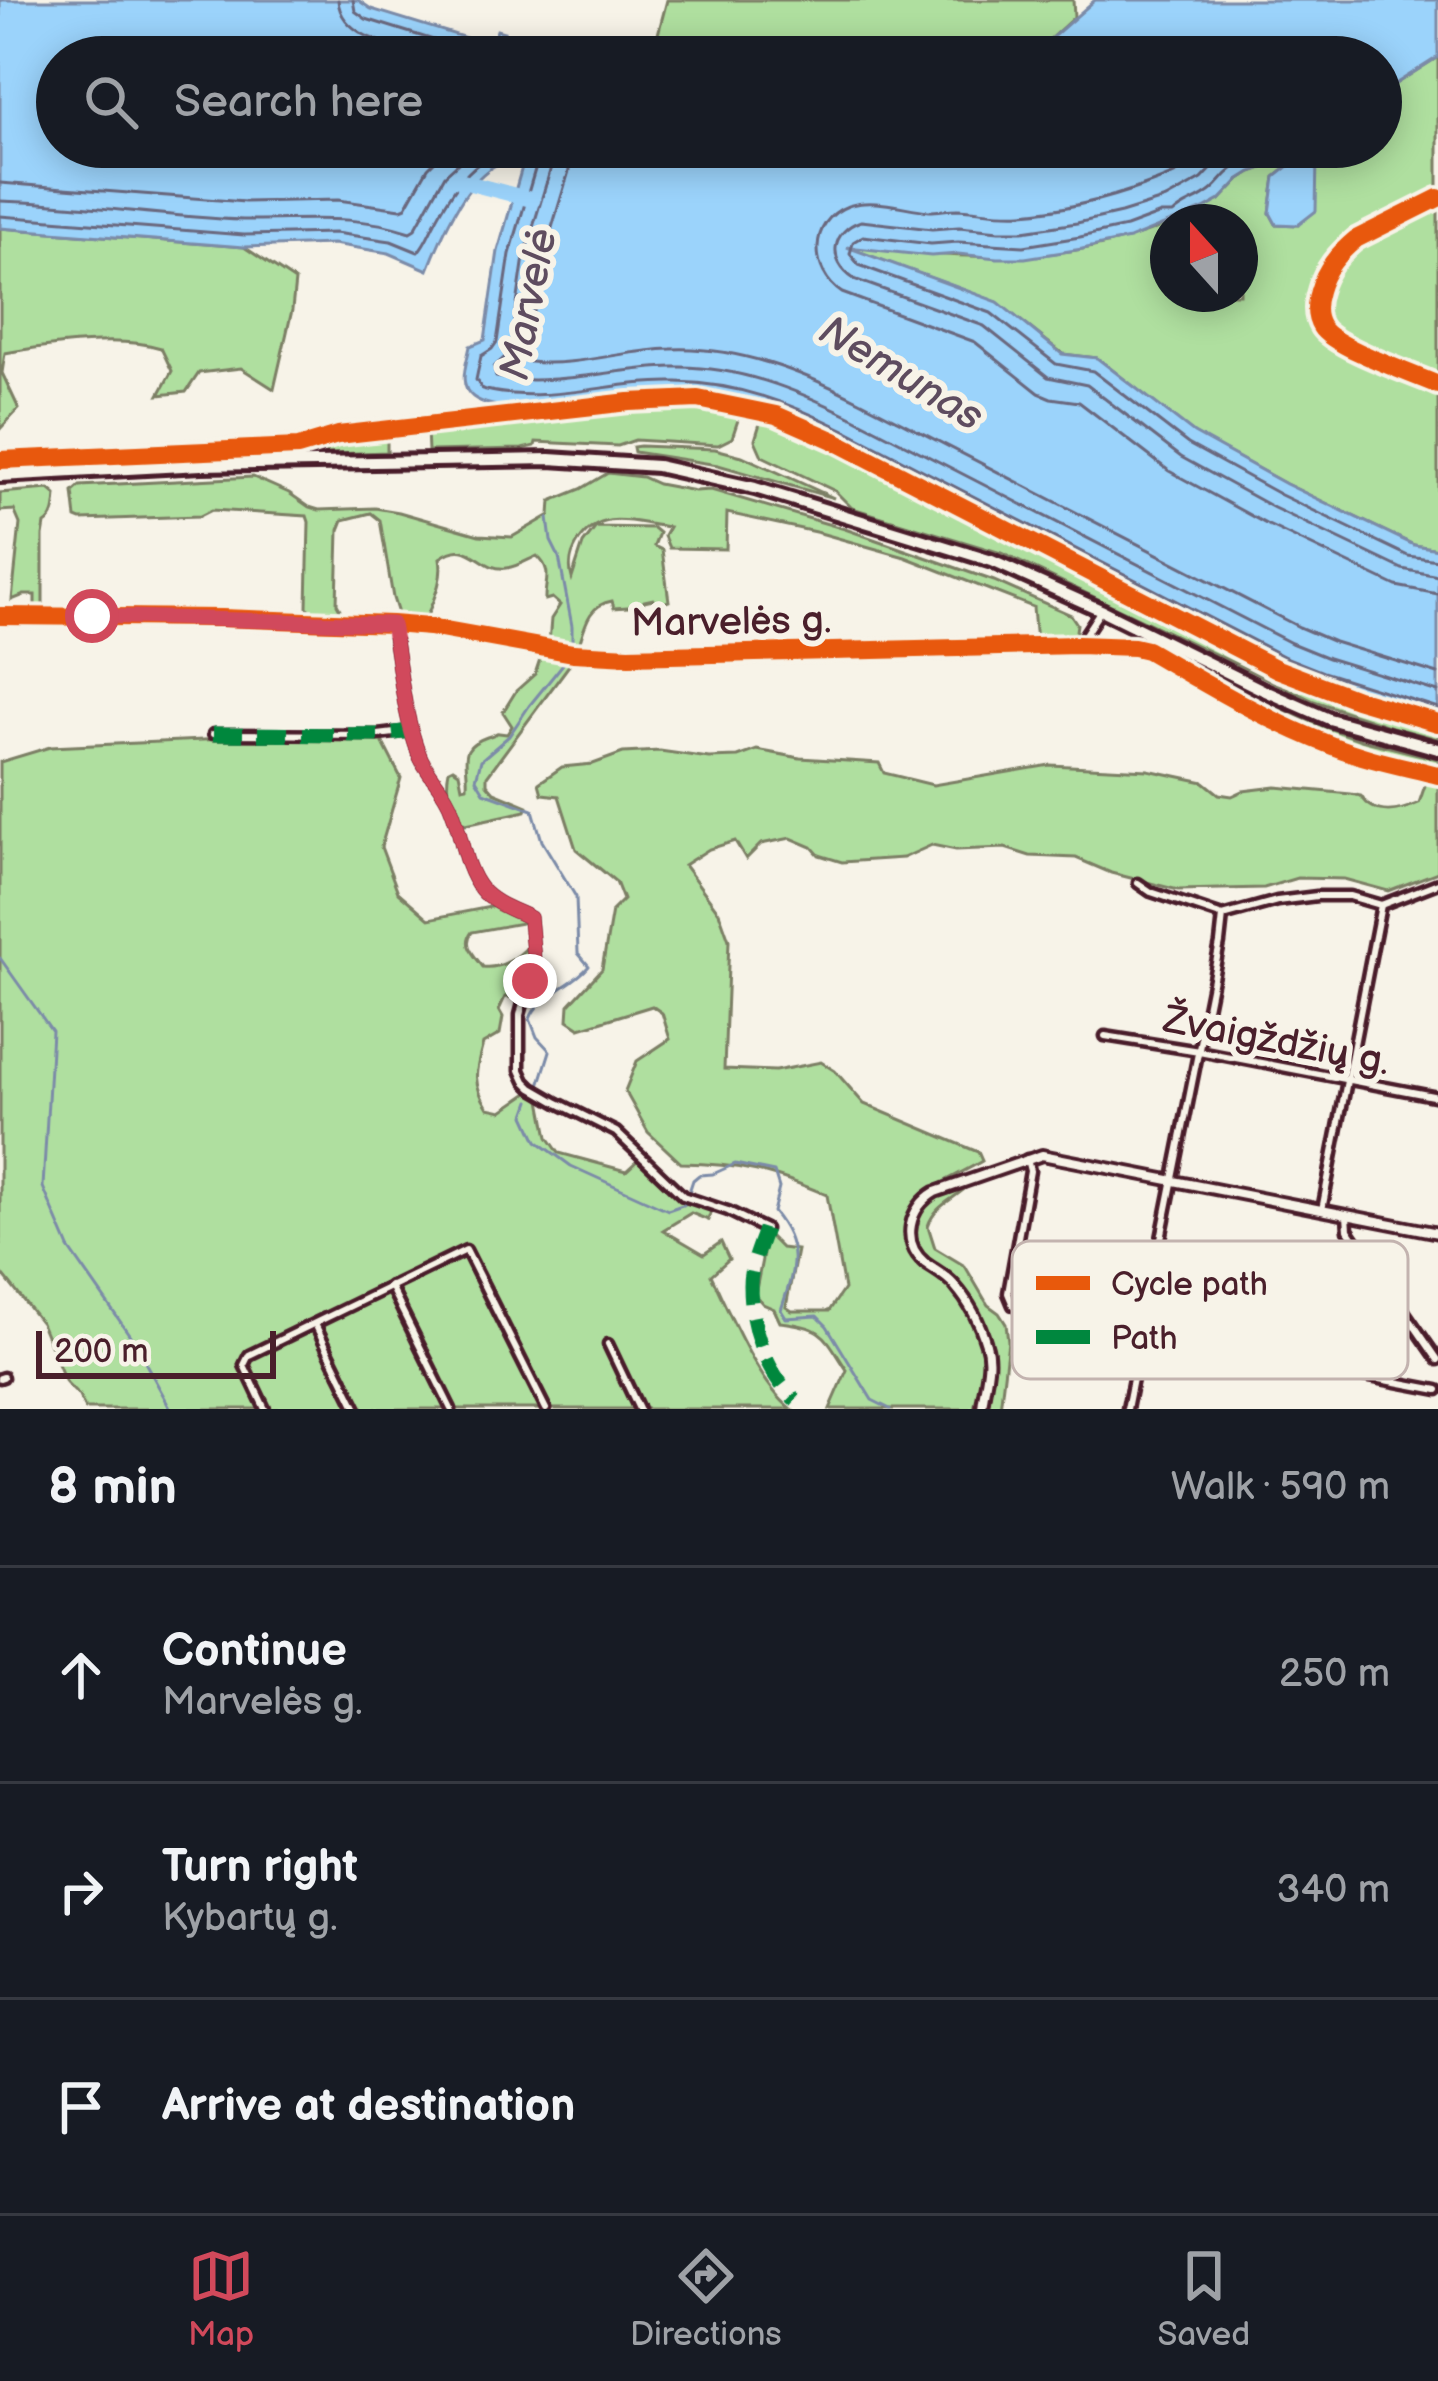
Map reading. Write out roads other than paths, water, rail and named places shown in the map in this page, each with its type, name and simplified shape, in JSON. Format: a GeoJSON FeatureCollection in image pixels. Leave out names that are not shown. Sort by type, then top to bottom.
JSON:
{"type":"FeatureCollection","features":[{"type":"Feature","properties":{"kind":"main road"},"geometry":{"type":"LineString","coordinates":[[0,476],[257,464],[550,459],[657,466],[755,488],[1010,568],[1329,719],[1438,749]]}},
{"type":"Feature","properties":{"kind":"street"},"geometry":{"type":"LineString","coordinates":[[1078,645],[1101,610]]}},
{"type":"Feature","properties":{"kind":"street","name":"Marvelės g."},"geometry":{"type":"LineString","coordinates":[[0,616],[392,624],[573,653],[629,656],[1133,647],[1147,650],[1305,735],[1361,756],[1438,775]]}},
{"type":"Feature","properties":{"kind":"street"},"geometry":{"type":"LineString","coordinates":[[392,624],[411,731],[421,760],[452,807],[464,854],[481,889],[530,918],[534,962],[520,1015],[520,1070],[525,1081],[616,1132],[687,1197],[765,1229]]}},
{"type":"Feature","properties":{"kind":"street"},"geometry":{"type":"LineString","coordinates":[[213,734],[411,731]]}},
{"type":"Feature","properties":{"kind":"street"},"geometry":{"type":"LineString","coordinates":[[1138,884],[1223,916],[1317,896],[1350,896],[1381,905],[1438,883]]}},
{"type":"Feature","properties":{"kind":"street"},"geometry":{"type":"LineString","coordinates":[[1322,1210],[1381,905]]}},
{"type":"Feature","properties":{"kind":"street"},"geometry":{"type":"LineString","coordinates":[[1161,1241],[1223,916]]}},
{"type":"Feature","properties":{"kind":"street","name":"Žvaigždžių g."},"geometry":{"type":"LineString","coordinates":[[1106,1036],[1438,1097]]}},
{"type":"Feature","properties":{"kind":"street"},"geometry":{"type":"LineString","coordinates":[[982,1409],[986,1345],[960,1292],[946,1275],[924,1262],[912,1243],[910,1223],[919,1204],[934,1192],[1042,1155],[1438,1233]]}},
{"type":"Feature","properties":{"kind":"street"},"geometry":{"type":"LineString","coordinates":[[1017,1241],[1030,1171],[1027,1159]]}},
{"type":"Feature","properties":{"kind":"street"},"geometry":{"type":"LineString","coordinates":[[1347,1215],[1355,1241]]}},
{"type":"Feature","properties":{"kind":"street"},"geometry":{"type":"LineString","coordinates":[[265,1409],[245,1370],[249,1355],[466,1250],[546,1409]]}},
{"type":"Feature","properties":{"kind":"street"},"geometry":{"type":"LineString","coordinates":[[1012,1271],[1008,1293],[1012,1305]]}},
{"type":"Feature","properties":{"kind":"street"},"geometry":{"type":"LineString","coordinates":[[390,1286],[451,1409]]}},
{"type":"Feature","properties":{"kind":"street"},"geometry":{"type":"LineString","coordinates":[[1408,1317],[1438,1360]]}},
{"type":"Feature","properties":{"kind":"street"},"geometry":{"type":"LineString","coordinates":[[315,1324],[358,1409]]}},
{"type":"Feature","properties":{"kind":"street"},"geometry":{"type":"LineString","coordinates":[[608,1344],[639,1409]]}},
{"type":"Feature","properties":{"kind":"street"},"geometry":{"type":"LineString","coordinates":[[1127,1409],[1133,1379]]}},
{"type":"Feature","properties":{"kind":"street"},"geometry":{"type":"LineString","coordinates":[[1380,1379],[1438,1390]]}},
{"type":"Feature","properties":{"kind":"water"},"geometry":{"type":"Polygon","coordinates":[[[0,0],[358,0],[371,9],[459,36],[36,36],[36,168],[492,168],[455,212],[428,270],[389,253],[333,244],[244,247],[0,228],[0,0]]]}},
{"type":"Feature","properties":{"kind":"water"},"geometry":{"type":"Polygon","coordinates":[[[1095,0],[1438,0],[1438,57],[1402,80],[1402,36],[1054,36],[1095,0]]]}},
{"type":"Feature","properties":{"kind":"water"},"geometry":{"type":"Polygon","coordinates":[[[522,168],[1263,168],[1240,179],[1213,204],[1150,204],[1150,231],[1082,249],[997,258],[847,247],[998,302],[1062,354],[1097,358],[1194,433],[1286,484],[1414,545],[1438,549],[1438,720],[1280,668],[840,441],[759,407],[695,394],[539,407],[490,404],[473,397],[464,380],[470,346],[485,340],[498,251],[522,168]]]}},
{"type":"Feature","properties":{"kind":"water"},"geometry":{"type":"Polygon","coordinates":[[[1286,168],[1317,168],[1316,211],[1298,225],[1276,224],[1270,213],[1275,177],[1286,168]]]}},
{"type":"Feature","properties":{"kind":"waterway","name":"Nemunas"},"geometry":{"type":"LineString","coordinates":[[457,180],[533,200]]}},
{"type":"Feature","properties":{"kind":"waterway","name":"Marvelė"},"geometry":{"type":"LineString","coordinates":[[539,1086],[550,1051],[537,1037],[530,1019],[540,1004],[589,966],[578,953],[576,897],[542,841],[533,810],[484,792],[476,779],[481,760],[509,736],[563,664],[572,642],[548,518]]}},
{"type":"Feature","properties":{"kind":"waterway"},"geometry":{"type":"LineString","coordinates":[[0,958],[52,1031],[43,1187],[69,1248],[131,1337],[171,1409]]}},
{"type":"Feature","properties":{"kind":"waterway","name":"Marvelė"},"geometry":{"type":"LineString","coordinates":[[530,1101],[525,1115],[537,1141],[571,1166],[668,1210],[685,1204],[699,1175],[735,1164],[774,1172],[779,1188],[773,1212],[789,1237],[793,1260],[781,1310],[786,1318],[817,1316],[872,1400],[890,1409]]}}]}
